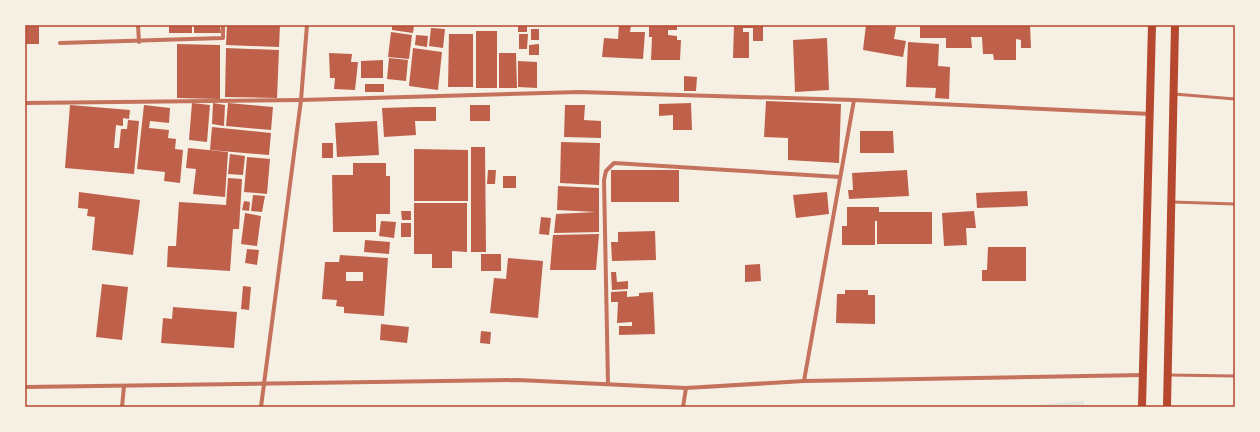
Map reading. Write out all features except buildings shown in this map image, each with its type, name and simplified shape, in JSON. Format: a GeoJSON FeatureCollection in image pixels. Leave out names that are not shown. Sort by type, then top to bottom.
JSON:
{"type":"FeatureCollection","features":[{"type":"Feature","properties":{"kind":"main road"},"geometry":{"type":"LineString","coordinates":[[1142,407],[1151,114],[1152,25]]}},
{"type":"Feature","properties":{"kind":"main road"},"geometry":{"type":"LineString","coordinates":[[1167,407],[1176,25]]}},
{"type":"Feature","properties":{"kind":"street"},"geometry":{"type":"LineString","coordinates":[[138,25],[138,42]]}},
{"type":"Feature","properties":{"kind":"street"},"geometry":{"type":"LineString","coordinates":[[60,43],[138,42],[223,38],[223,25]]}},
{"type":"Feature","properties":{"kind":"street"},"geometry":{"type":"LineString","coordinates":[[261,407],[301,100],[307,25]]}},
{"type":"Feature","properties":{"kind":"street"},"geometry":{"type":"LineString","coordinates":[[25,103],[301,100],[579,92],[854,100],[1151,114]]}},
{"type":"Feature","properties":{"kind":"street"},"geometry":{"type":"LineString","coordinates":[[804,381],[854,100]]}},
{"type":"Feature","properties":{"kind":"street"},"geometry":{"type":"LineString","coordinates":[[608,384],[604,180],[606,171],[614,163],[840,177]]}},
{"type":"Feature","properties":{"kind":"street"},"geometry":{"type":"LineString","coordinates":[[25,387],[518,380],[686,388],[804,381],[1143,376]]}},
{"type":"Feature","properties":{"kind":"street"},"geometry":{"type":"LineString","coordinates":[[122,407],[124,386]]}},
{"type":"Feature","properties":{"kind":"street"},"geometry":{"type":"LineString","coordinates":[[683,407],[686,388]]}},
{"type":"Feature","properties":{"kind":"lane"},"geometry":{"type":"LineString","coordinates":[[1174,94],[1235,99]]}},
{"type":"Feature","properties":{"kind":"lane"},"geometry":{"type":"LineString","coordinates":[[1172,202],[1235,204]]}},
{"type":"Feature","properties":{"kind":"lane"},"geometry":{"type":"LineString","coordinates":[[1168,375],[1235,376]]}},
{"type":"Feature","properties":{"kind":"shaded area"},"geometry":{"type":"Polygon","coordinates":[[[1084,401],[1083,407],[1010,407],[1084,401]]]}}]}
